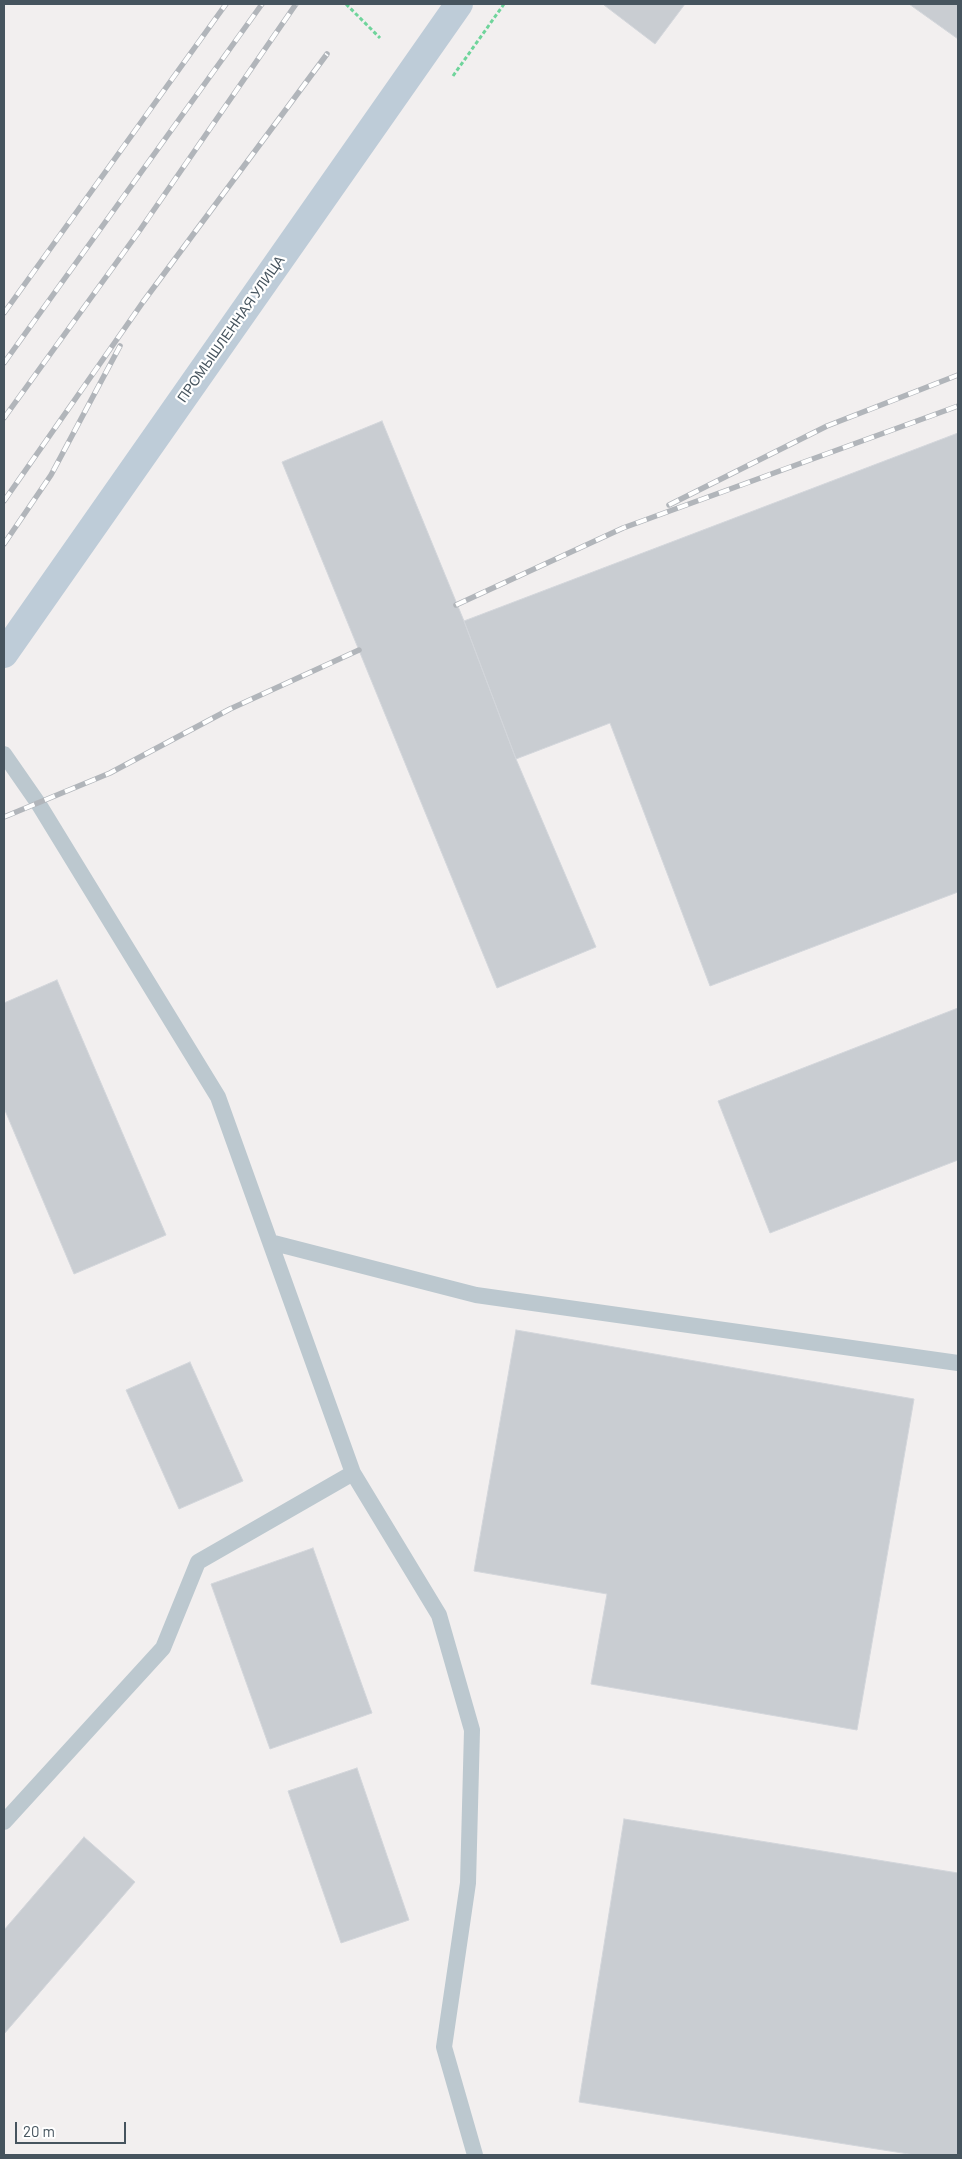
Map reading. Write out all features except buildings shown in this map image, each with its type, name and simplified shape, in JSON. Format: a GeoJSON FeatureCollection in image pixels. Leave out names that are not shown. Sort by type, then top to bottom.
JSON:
{"type":"FeatureCollection","features":[{"type":"Feature","properties":{"kind":"street","name":"ПРОМЫШЛЕННАЯ УЛИЦА"},"geometry":{"type":"LineString","coordinates":[[4,654],[458,4]]}},
{"type":"Feature","properties":{"kind":"lane"},"geometry":{"type":"LineString","coordinates":[[4,754],[38,803],[218,1097],[353,1473],[439,1616],[472,1730],[468,1884],[444,2047],[475,2155]]}},
{"type":"Feature","properties":{"kind":"lane"},"geometry":{"type":"LineString","coordinates":[[270,1242],[476,1295],[958,1363]]}},
{"type":"Feature","properties":{"kind":"lane"},"geometry":{"type":"LineString","coordinates":[[4,1822],[162,1648],[198,1562],[353,1473]]}},
{"type":"Feature","properties":{"kind":"path"},"geometry":{"type":"LineString","coordinates":[[346,4],[380,38]]}},
{"type":"Feature","properties":{"kind":"path"},"geometry":{"type":"LineString","coordinates":[[449,81],[504,4]]}},
{"type":"Feature","properties":{"kind":"railway"},"geometry":{"type":"LineString","coordinates":[[4,313],[226,4]]}},
{"type":"Feature","properties":{"kind":"railway"},"geometry":{"type":"LineString","coordinates":[[4,363],[262,4]]}},
{"type":"Feature","properties":{"kind":"railway"},"geometry":{"type":"LineString","coordinates":[[4,418],[140,230],[296,4]]}},
{"type":"Feature","properties":{"kind":"railway"},"geometry":{"type":"LineString","coordinates":[[4,501],[143,302],[327,54]]}},
{"type":"Feature","properties":{"kind":"railway"},"geometry":{"type":"LineString","coordinates":[[4,544],[51,475],[120,346]]}},
{"type":"Feature","properties":{"kind":"railway"},"geometry":{"type":"LineString","coordinates":[[669,505],[827,426],[958,375]]}},
{"type":"Feature","properties":{"kind":"railway"},"geometry":{"type":"LineString","coordinates":[[456,605],[623,528],[958,406]]}},
{"type":"Feature","properties":{"kind":"railway"},"geometry":{"type":"LineString","coordinates":[[4,817],[110,773],[230,709],[359,650]]}}]}
